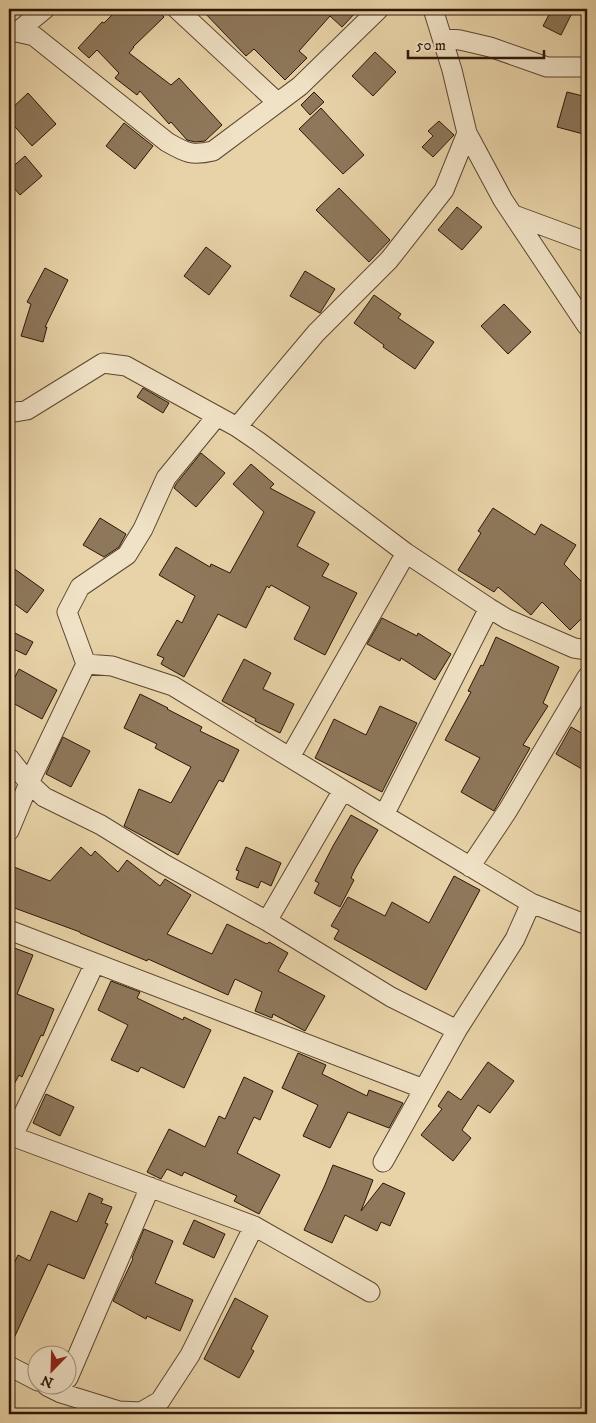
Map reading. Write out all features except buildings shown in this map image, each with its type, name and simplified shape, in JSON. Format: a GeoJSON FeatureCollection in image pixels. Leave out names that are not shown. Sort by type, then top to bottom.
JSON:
{"type":"FeatureCollection","features":[{"type":"Feature","properties":{"kind":"street"},"geometry":{"type":"LineString","coordinates":[[13,32],[45,9]]}},
{"type":"Feature","properties":{"kind":"street"},"geometry":{"type":"LineString","coordinates":[[177,9],[277,102]]}},
{"type":"Feature","properties":{"kind":"street"},"geometry":{"type":"LineString","coordinates":[[13,32],[34,36],[167,142],[183,151],[199,154],[213,151],[300,86],[379,9]]}},
{"type":"Feature","properties":{"kind":"street"},"geometry":{"type":"LineString","coordinates":[[431,10],[443,38],[467,133],[503,200],[587,326]]}},
{"type":"Feature","properties":{"kind":"street"},"geometry":{"type":"LineString","coordinates":[[443,38],[490,47],[547,67],[587,67]]}},
{"type":"Feature","properties":{"kind":"street"},"geometry":{"type":"LineString","coordinates":[[237,427],[316,333],[389,260],[444,190],[467,133]]}},
{"type":"Feature","properties":{"kind":"street"},"geometry":{"type":"LineString","coordinates":[[514,216],[587,242]]}},
{"type":"Feature","properties":{"kind":"street"},"geometry":{"type":"LineString","coordinates":[[9,412],[27,410],[102,363],[126,366],[237,427],[406,553],[489,608],[574,648],[587,650]]}},
{"type":"Feature","properties":{"kind":"street"},"geometry":{"type":"LineString","coordinates":[[9,831],[29,783],[86,664],[68,612],[80,587],[127,555],[143,529],[166,478],[217,416]]}},
{"type":"Feature","properties":{"kind":"street"},"geometry":{"type":"LineString","coordinates":[[290,757],[406,553]]}},
{"type":"Feature","properties":{"kind":"street"},"geometry":{"type":"LineString","coordinates":[[384,815],[489,608]]}},
{"type":"Feature","properties":{"kind":"street"},"geometry":{"type":"LineString","coordinates":[[86,664],[112,666],[173,686],[531,903],[587,925]]}},
{"type":"Feature","properties":{"kind":"street"},"geometry":{"type":"LineString","coordinates":[[470,867],[508,810],[587,677]]}},
{"type":"Feature","properties":{"kind":"street"},"geometry":{"type":"LineString","coordinates":[[9,758],[29,783],[44,797],[101,825],[164,864],[266,921],[391,997],[457,1030]]}},
{"type":"Feature","properties":{"kind":"street"},"geometry":{"type":"LineString","coordinates":[[266,921],[342,790]]}},
{"type":"Feature","properties":{"kind":"street"},"geometry":{"type":"LineString","coordinates":[[383,1162],[457,1030],[515,939],[531,903]]}},
{"type":"Feature","properties":{"kind":"street"},"geometry":{"type":"LineString","coordinates":[[9,930],[424,1089]]}},
{"type":"Feature","properties":{"kind":"street"},"geometry":{"type":"LineString","coordinates":[[95,964],[11,1136],[254,1226],[370,1292]]}},
{"type":"Feature","properties":{"kind":"street"},"geometry":{"type":"LineString","coordinates":[[78,1346],[150,1187]]}},
{"type":"Feature","properties":{"kind":"street"},"geometry":{"type":"LineString","coordinates":[[78,1393],[119,1411],[141,1412],[160,1401],[190,1355],[254,1226]]}},
{"type":"Feature","properties":{"kind":"street"},"geometry":{"type":"LineString","coordinates":[[9,1366],[28,1375]]}}]}
